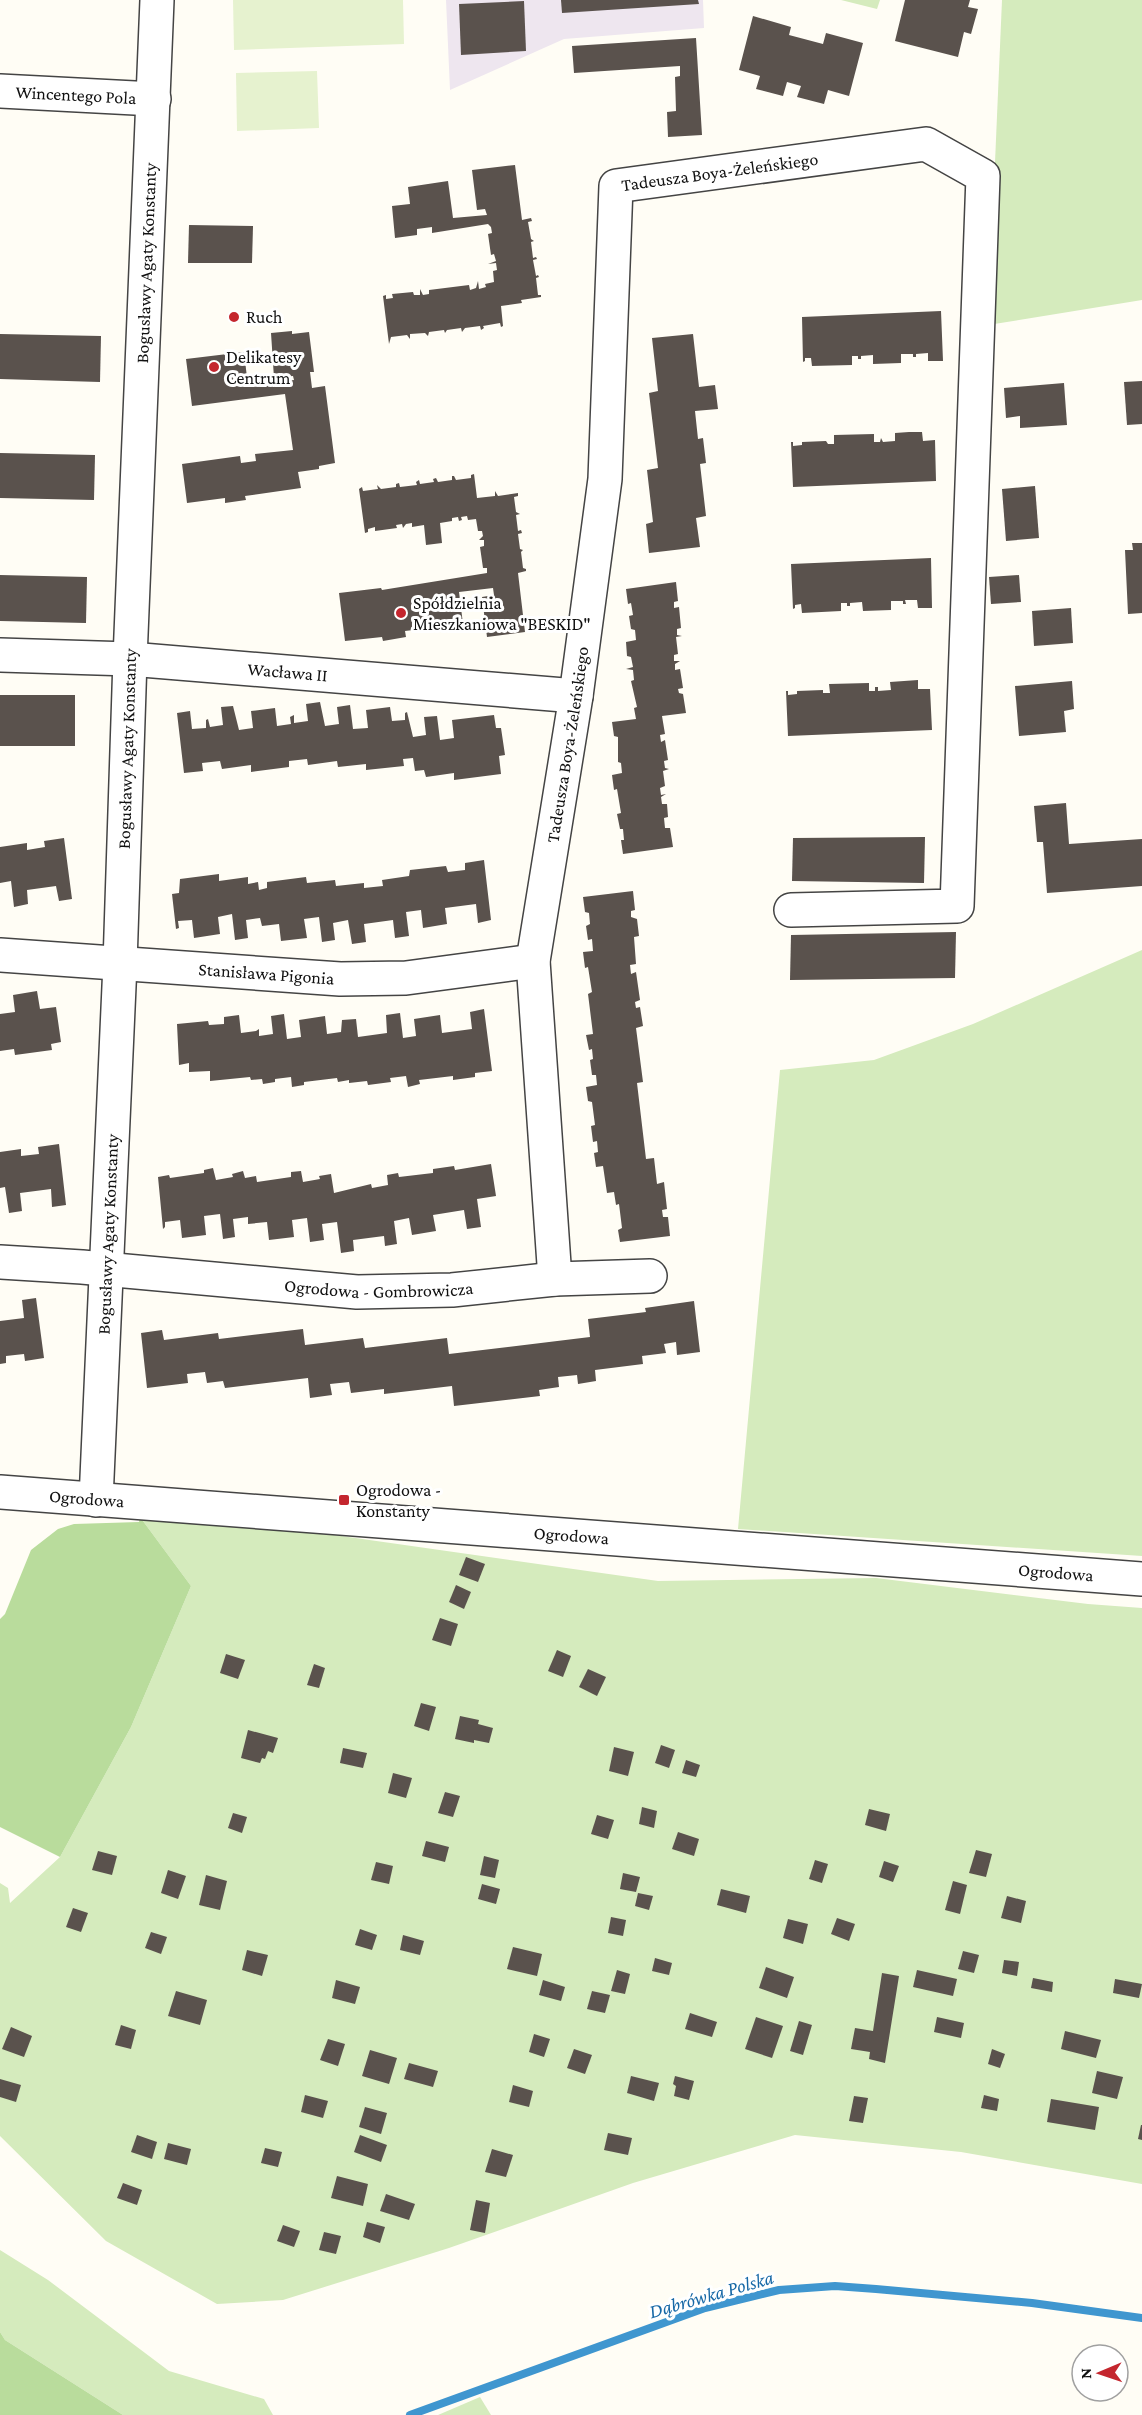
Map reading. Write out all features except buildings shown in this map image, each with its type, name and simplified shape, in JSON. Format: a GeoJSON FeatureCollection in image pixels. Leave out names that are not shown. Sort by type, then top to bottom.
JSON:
{"type":"FeatureCollection","features":[{"type":"Feature","properties":{"kind":"street","name":"Bogusławy Agaty Konstanty"},"geometry":{"type":"LineString","coordinates":[[96,1500],[120,964],[157,0]]}},
{"type":"Feature","properties":{"kind":"street","name":"Wincentego Pola"},"geometry":{"type":"LineString","coordinates":[[0,91],[153,99]]}},
{"type":"Feature","properties":{"kind":"street","name":"Tadeusza Boya-Żeleńskiego"},"geometry":{"type":"LineString","coordinates":[[555,1279],[533,961],[576,696],[605,479],[616,186],[926,144],[983,176],[957,906],[791,910]]}},
{"type":"Feature","properties":{"kind":"street","name":"Wacława II"},"geometry":{"type":"LineString","coordinates":[[0,655],[130,659],[576,696]]}},
{"type":"Feature","properties":{"kind":"street","name":"Stanisława Pigonia"},"geometry":{"type":"LineString","coordinates":[[0,955],[340,979],[406,978],[533,961]]}},
{"type":"Feature","properties":{"kind":"street"},"geometry":{"type":"LineString","coordinates":[[0,1262],[106,1269]]}},
{"type":"Feature","properties":{"kind":"street","name":"Ogrodowa - Gombrowicza"},"geometry":{"type":"LineString","coordinates":[[106,1269],[357,1292],[452,1290],[555,1279],[650,1276]]}},
{"type":"Feature","properties":{"kind":"street","name":"Ogrodowa"},"geometry":{"type":"LineString","coordinates":[[0,1492],[1142,1580]]}},
{"type":"Feature","properties":{"kind":"shaded area"},"geometry":{"type":"Polygon","coordinates":[[[446,0],[703,0],[704,28],[564,39],[450,90],[446,0]]]}},
{"type":"Feature","properties":{"kind":"green space"},"geometry":{"type":"Polygon","coordinates":[[[233,0],[403,0],[404,44],[234,50],[233,0]]]}},
{"type":"Feature","properties":{"kind":"green space"},"geometry":{"type":"Polygon","coordinates":[[[841,0],[880,0],[877,9],[841,0]]]}},
{"type":"Feature","properties":{"kind":"green space"},"geometry":{"type":"Polygon","coordinates":[[[1002,0],[1142,0],[1142,300],[988,325],[1002,0]]]}},
{"type":"Feature","properties":{"kind":"green space"},"geometry":{"type":"Polygon","coordinates":[[[317,71],[319,128],[237,131],[236,73],[317,71]]]}},
{"type":"Feature","properties":{"kind":"green space"},"geometry":{"type":"Polygon","coordinates":[[[1142,950],[1142,1556],[738,1529],[780,1070],[874,1060],[973,1024],[1142,950]]]}},
{"type":"Feature","properties":{"kind":"green space"},"geometry":{"type":"Polygon","coordinates":[[[140,1517],[271,1526],[658,1581],[876,1578],[1088,1604],[1142,1608],[1142,2184],[961,2152],[795,2135],[633,2183],[449,2248],[283,2300],[217,2304],[106,2241],[0,2136],[0,1883],[8,1888],[10,1903],[60,1857],[131,1727],[191,1586],[140,1517]]]}},
{"type":"Feature","properties":{"kind":"green space"},"geometry":{"type":"Polygon","coordinates":[[[140,1517],[191,1586],[131,1727],[60,1857],[0,1827],[0,1619],[5,1614],[31,1550],[58,1529],[74,1524],[139,1522],[140,1517]]]}},
{"type":"Feature","properties":{"kind":"green space"},"geometry":{"type":"Polygon","coordinates":[[[0,2250],[48,2280],[169,2371],[264,2399],[273,2415],[123,2415],[5,2340],[0,2332],[0,2250]]]}},
{"type":"Feature","properties":{"kind":"green space"},"geometry":{"type":"Polygon","coordinates":[[[0,2332],[5,2340],[123,2415],[0,2415],[0,2332]]]}},
{"type":"Feature","properties":{"kind":"green space"},"geometry":{"type":"Polygon","coordinates":[[[480,2397],[491,2415],[438,2415],[480,2397]]]}},
{"type":"Feature","properties":{"kind":"waterway","name":"Dąbrówka Polska"},"geometry":{"type":"LineString","coordinates":[[410,2415],[705,2308],[779,2290],[835,2286],[876,2289],[1032,2303],[1142,2318]]}},
{"type":"Feature","properties":{"kind":"place","name":"Ruch"},"geometry":{"type":"Point","coordinates":[234,317]}},
{"type":"Feature","properties":{"kind":"place","name":"Delikatesy Centrum"},"geometry":{"type":"Point","coordinates":[214,367]}},
{"type":"Feature","properties":{"kind":"place","name":"Spółdzielnia Mieszkaniowa \"BESKID\""},"geometry":{"type":"Point","coordinates":[401,613]}},
{"type":"Feature","properties":{"kind":"place","name":"Ogrodowa - Konstanty"},"geometry":{"type":"Point","coordinates":[344,1500]}}]}
